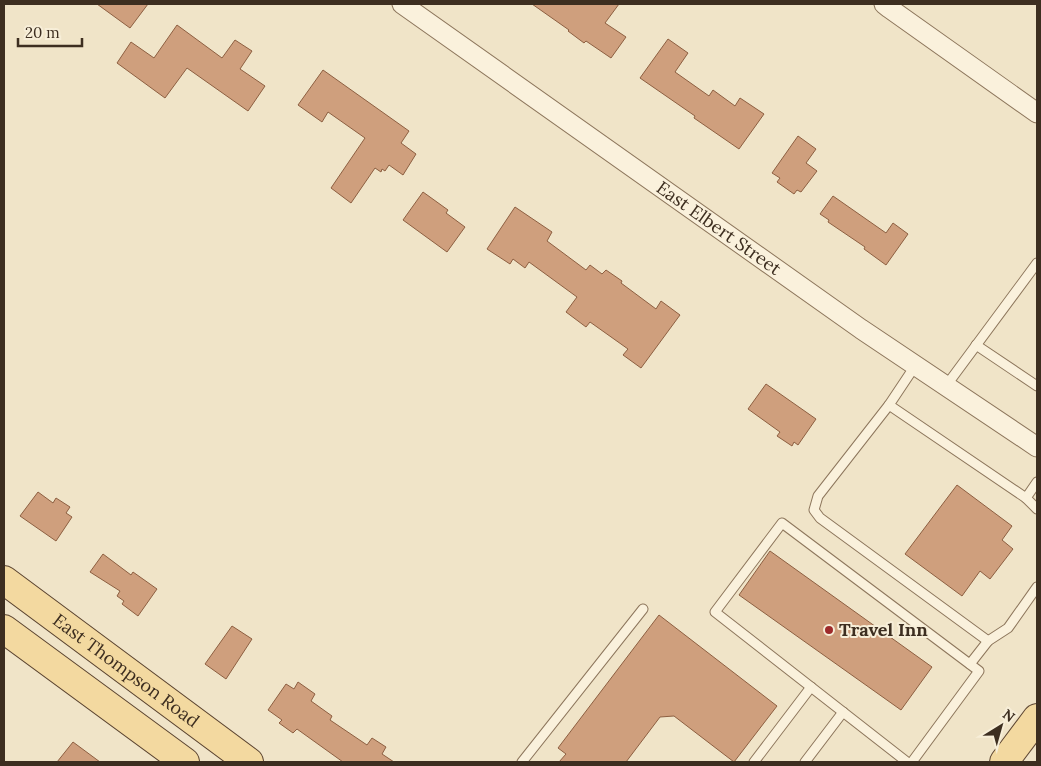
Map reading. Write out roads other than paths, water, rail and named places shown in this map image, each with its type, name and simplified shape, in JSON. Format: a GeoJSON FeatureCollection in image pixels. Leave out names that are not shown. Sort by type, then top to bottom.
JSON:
{"type":"FeatureCollection","features":[{"type":"Feature","properties":{"kind":"main road","name":"East Thompson Road"},"geometry":{"type":"LineString","coordinates":[[7,588],[250,762]]}},
{"type":"Feature","properties":{"kind":"main road"},"geometry":{"type":"LineString","coordinates":[[4,628],[185,762]]}},
{"type":"Feature","properties":{"kind":"main road"},"geometry":{"type":"LineString","coordinates":[[1004,762],[1037,718]]}},
{"type":"Feature","properties":{"kind":"street","name":"East Elbert Street"},"geometry":{"type":"LineString","coordinates":[[402,4],[861,329],[1037,447]]}},
{"type":"Feature","properties":{"kind":"street"},"geometry":{"type":"LineString","coordinates":[[884,4],[1037,113]]}},
{"type":"Feature","properties":{"kind":"lane"},"geometry":{"type":"LineString","coordinates":[[946,386],[1037,263]]}},
{"type":"Feature","properties":{"kind":"lane"},"geometry":{"type":"LineString","coordinates":[[976,345],[1037,386]]}},
{"type":"Feature","properties":{"kind":"lane"},"geometry":{"type":"LineString","coordinates":[[915,366],[889,405],[818,496],[814,510],[820,518],[988,641]]}},
{"type":"Feature","properties":{"kind":"lane"},"geometry":{"type":"LineString","coordinates":[[889,405],[1026,498],[1037,509]]}},
{"type":"Feature","properties":{"kind":"lane"},"geometry":{"type":"LineString","coordinates":[[1026,498],[1037,482]]}},
{"type":"Feature","properties":{"kind":"lane"},"geometry":{"type":"LineString","coordinates":[[907,762],[715,612],[782,523],[979,671],[912,762]]}},
{"type":"Feature","properties":{"kind":"lane"},"geometry":{"type":"LineString","coordinates":[[970,664],[988,641],[1008,628],[1037,587]]}},
{"type":"Feature","properties":{"kind":"lane"},"geometry":{"type":"LineString","coordinates":[[522,762],[643,610]]}},
{"type":"Feature","properties":{"kind":"lane"},"geometry":{"type":"LineString","coordinates":[[754,762],[811,687]]}},
{"type":"Feature","properties":{"kind":"lane"},"geometry":{"type":"LineString","coordinates":[[805,762],[843,712]]}},
{"type":"Feature","properties":{"kind":"place","name":"Travel Inn"},"geometry":{"type":"Point","coordinates":[829,630]}}]}
